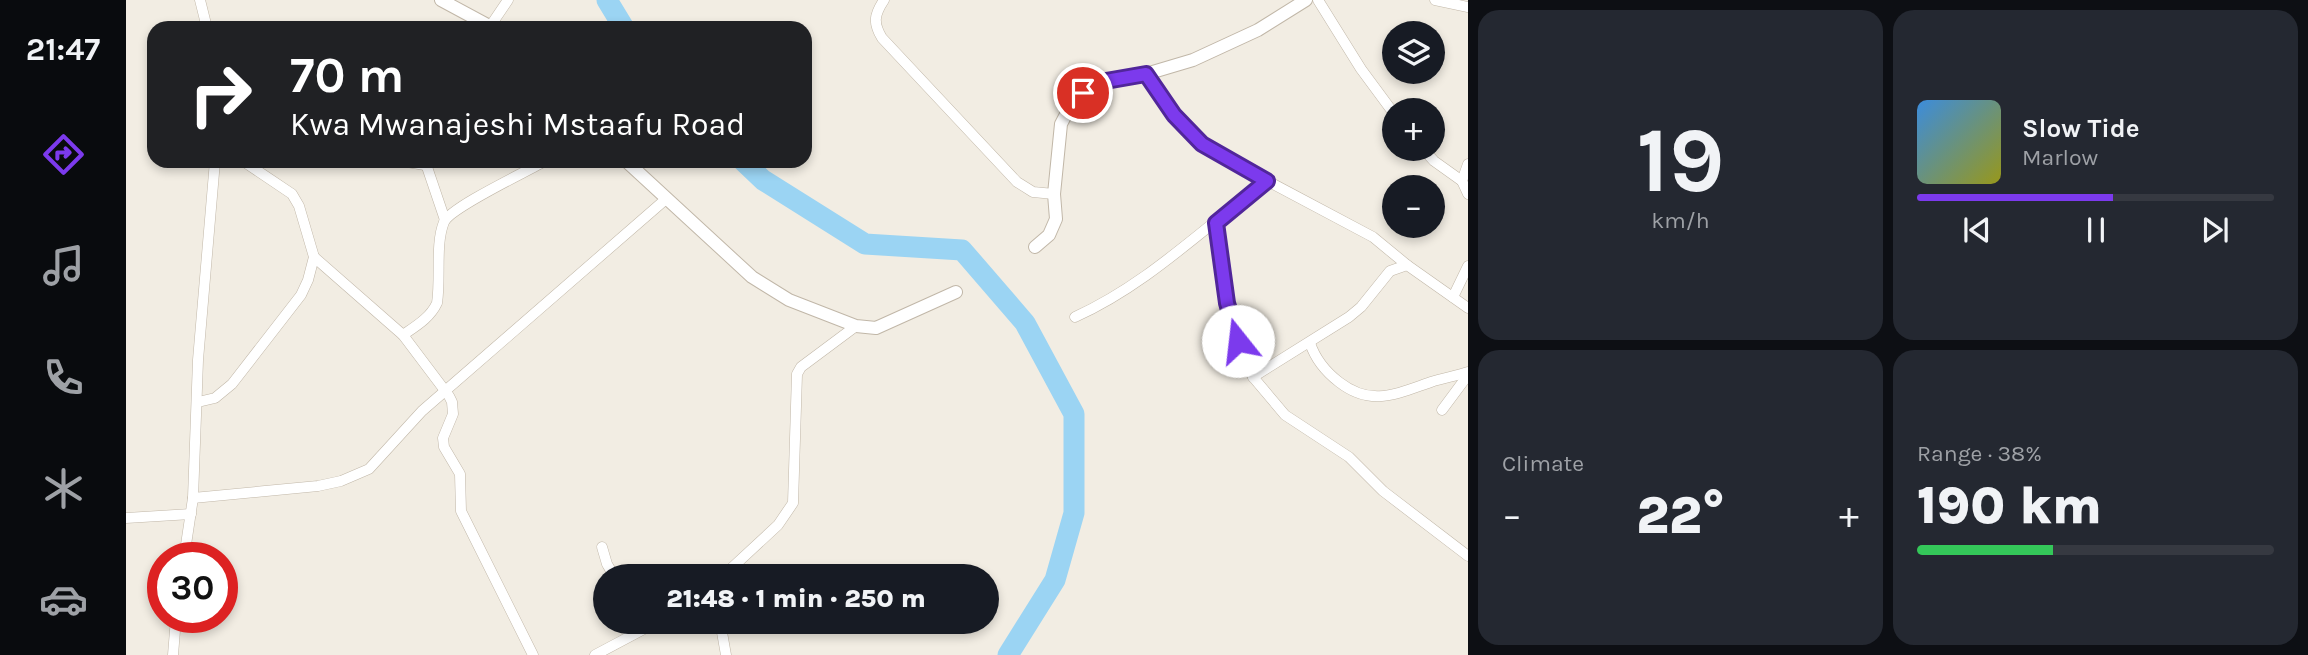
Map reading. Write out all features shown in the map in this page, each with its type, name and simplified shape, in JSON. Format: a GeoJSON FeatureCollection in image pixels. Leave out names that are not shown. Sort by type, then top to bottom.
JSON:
{"type":"FeatureCollection","features":[{"type":"Feature","properties":{"kind":"street"},"geometry":{"type":"LineString","coordinates":[[200,0],[205,21]]}},
{"type":"Feature","properties":{"kind":"street"},"geometry":{"type":"LineString","coordinates":[[441,0],[480,21]]}},
{"type":"Feature","properties":{"kind":"street"},"geometry":{"type":"LineString","coordinates":[[495,21],[508,0]]}},
{"type":"Feature","properties":{"kind":"street"},"geometry":{"type":"LineString","coordinates":[[884,0],[875,13],[875,22],[882,38],[1017,182],[1033,192],[1054,194]]}},
{"type":"Feature","properties":{"kind":"street"},"geometry":{"type":"LineString","coordinates":[[1035,247],[1049,235],[1056,219],[1054,194],[1061,124],[1071,105],[1083,93],[1100,82],[1146,74],[1193,60],[1258,30],[1306,0]]}},
{"type":"Feature","properties":{"kind":"street"},"geometry":{"type":"LineString","coordinates":[[1318,0],[1382,98]]}},
{"type":"Feature","properties":{"kind":"street"},"geometry":{"type":"LineString","coordinates":[[1435,0],[1468,7]]}},
{"type":"Feature","properties":{"kind":"street"},"geometry":{"type":"LineString","coordinates":[[1146,74],[1174,115],[1202,144],[1373,237],[1468,308]]}},
{"type":"Feature","properties":{"kind":"street"},"geometry":{"type":"LineString","coordinates":[[1438,161],[1462,181],[1468,194]]}},
{"type":"Feature","properties":{"kind":"street"},"geometry":{"type":"LineString","coordinates":[[1462,181],[1468,164]]}},
{"type":"Feature","properties":{"kind":"street"},"geometry":{"type":"LineString","coordinates":[[187,542],[193,498],[199,347],[214,168]]}},
{"type":"Feature","properties":{"kind":"street"},"geometry":{"type":"LineString","coordinates":[[198,402],[215,398],[225,392],[236,379],[301,295],[314,257],[296,197],[253,168]]}},
{"type":"Feature","properties":{"kind":"street"},"geometry":{"type":"LineString","coordinates":[[403,335],[433,312],[437,303],[441,237],[445,220],[427,168]]}},
{"type":"Feature","properties":{"kind":"street"},"geometry":{"type":"LineString","coordinates":[[445,220],[461,205],[532,168]]}},
{"type":"Feature","properties":{"kind":"street"},"geometry":{"type":"LineString","coordinates":[[633,168],[752,276],[789,300],[856,327],[876,328],[956,292]]}},
{"type":"Feature","properties":{"kind":"street"},"geometry":{"type":"LineString","coordinates":[[1075,317],[1115,297],[1162,265],[1267,181]]}},
{"type":"Feature","properties":{"kind":"street"},"geometry":{"type":"LineString","coordinates":[[193,498],[318,486],[360,474],[445,390],[666,199]]}},
{"type":"Feature","properties":{"kind":"street"},"geometry":{"type":"LineString","coordinates":[[1216,223],[1227,303],[1238,341],[1253,377],[1285,415],[1349,457],[1383,491],[1468,556]]}},
{"type":"Feature","properties":{"kind":"street"},"geometry":{"type":"LineString","coordinates":[[314,257],[403,335],[445,390],[453,408],[443,438],[444,447],[460,474],[461,511],[533,655]]}},
{"type":"Feature","properties":{"kind":"street"},"geometry":{"type":"LineString","coordinates":[[1253,377],[1310,343],[1361,307],[1390,271],[1407,265]]}},
{"type":"Feature","properties":{"kind":"street"},"geometry":{"type":"LineString","coordinates":[[1453,297],[1468,266]]}},
{"type":"Feature","properties":{"kind":"street"},"geometry":{"type":"LineString","coordinates":[[736,564],[778,525],[793,503],[797,374],[802,367],[856,327]]}},
{"type":"Feature","properties":{"kind":"street"},"geometry":{"type":"LineString","coordinates":[[1310,343],[1323,367],[1334,379],[1352,392],[1366,397],[1382,397],[1468,374]]}},
{"type":"Feature","properties":{"kind":"street"},"geometry":{"type":"LineString","coordinates":[[1442,410],[1468,374]]}},
{"type":"Feature","properties":{"kind":"street"},"geometry":{"type":"LineString","coordinates":[[126,518],[191,514]]}},
{"type":"Feature","properties":{"kind":"street"},"geometry":{"type":"LineString","coordinates":[[602,547],[607,564]]}},
{"type":"Feature","properties":{"kind":"street"},"geometry":{"type":"LineString","coordinates":[[173,655],[175,633]]}},
{"type":"Feature","properties":{"kind":"street"},"geometry":{"type":"LineString","coordinates":[[595,655],[632,634]]}},
{"type":"Feature","properties":{"kind":"street"},"geometry":{"type":"LineString","coordinates":[[722,634],[726,655]]}},
{"type":"Feature","properties":{"kind":"waterway"},"geometry":{"type":"LineString","coordinates":[[607,0],[620,21]]}},
{"type":"Feature","properties":{"kind":"waterway"},"geometry":{"type":"LineString","coordinates":[[750,168],[763,180],[865,244],[962,250],[1025,323],[1074,414],[1074,513],[1055,580],[1008,655]]}},
{"type":"Feature","properties":{"kind":"route"},"geometry":{"type":"LineString","coordinates":[[1083,93],[1100,82],[1146,74],[1174,115],[1202,144],[1267,181],[1216,223],[1227,303],[1238,341]]}}]}
